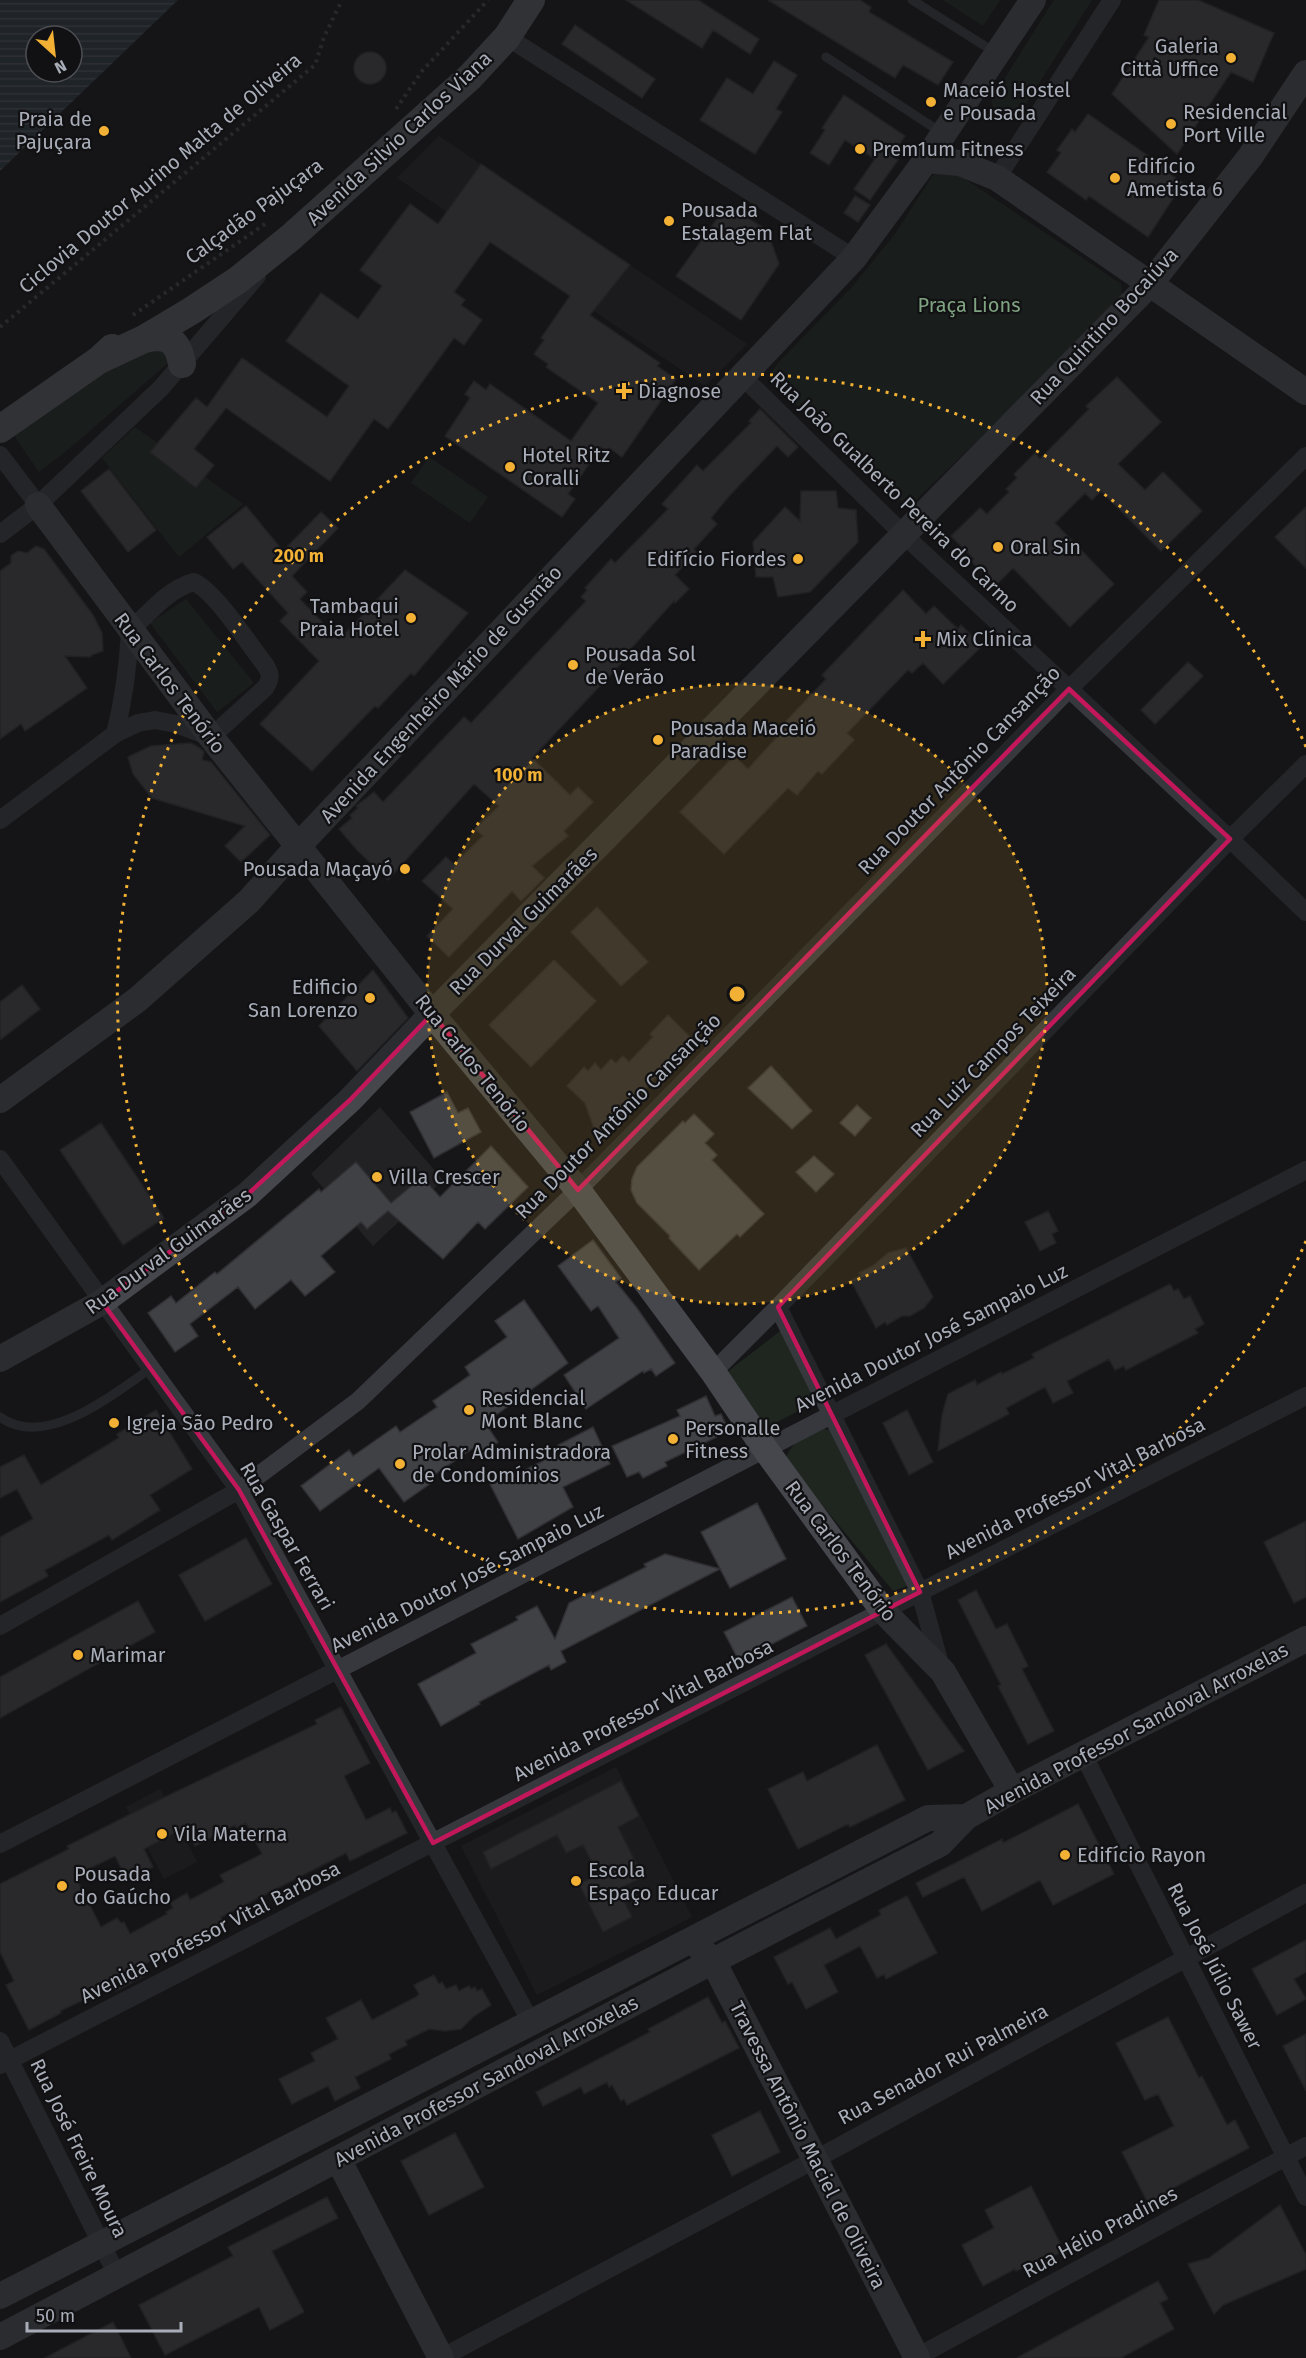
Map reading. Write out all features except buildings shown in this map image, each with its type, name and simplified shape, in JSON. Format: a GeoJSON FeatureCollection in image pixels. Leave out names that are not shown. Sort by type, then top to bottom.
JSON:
{"type":"FeatureCollection","features":[{"type":"Feature","properties":{"kind":"main road","name":"Avenida Silvio Carlos Viana"},"geometry":{"type":"LineString","coordinates":[[99,360],[136,326],[181,299],[280,230],[446,99],[507,37],[531,0]]}},
{"type":"Feature","properties":{"kind":"main road","name":"Avenida Silvio Carlos Viana"},"geometry":{"type":"LineString","coordinates":[[0,429],[99,360],[134,330],[238,280],[280,230]]}},
{"type":"Feature","properties":{"kind":"main road"},"geometry":{"type":"LineString","coordinates":[[134,330],[166,338],[174,343],[180,351],[182,364]]}},
{"type":"Feature","properties":{"kind":"street","name":"Avenida Engenheiro Mário de Gusmão"},"geometry":{"type":"LineString","coordinates":[[0,1100],[137,1000],[249,902],[299,845],[854,258],[926,160],[1033,0]]}},
{"type":"Feature","properties":{"kind":"street"},"geometry":{"type":"LineString","coordinates":[[997,178],[1112,0]]}},
{"type":"Feature","properties":{"kind":"street"},"geometry":{"type":"LineString","coordinates":[[507,37],[854,258]]}},
{"type":"Feature","properties":{"kind":"street","name":"Rua Quintino Bocaiúva"},"geometry":{"type":"LineString","coordinates":[[904,535],[1150,284],[1250,157],[1306,73]]}},
{"type":"Feature","properties":{"kind":"street"},"geometry":{"type":"LineString","coordinates":[[926,160],[960,163],[997,178],[1306,392]]}},
{"type":"Feature","properties":{"kind":"street","name":"Avenida Silvio Carlos Viana"},"geometry":{"type":"LineString","coordinates":[[0,534],[38,505],[161,388],[182,364],[280,230]]}},
{"type":"Feature","properties":{"kind":"street","name":"Rua João Gualberto Pereira do Carmo"},"geometry":{"type":"LineString","coordinates":[[741,375],[904,535],[1306,912]]}},
{"type":"Feature","properties":{"kind":"street","name":"Rua Carlos Tenório"},"geometry":{"type":"LineString","coordinates":[[0,455],[211,737],[432,1014],[578,1190],[713,1371],[765,1449],[884,1612],[943,1672]]}},
{"type":"Feature","properties":{"kind":"street","name":"Rua Doutor Antônio Cansanção"},"geometry":{"type":"LineString","coordinates":[[0,1626],[239,1490],[358,1401],[578,1190],[1069,689],[1306,456]]}},
{"type":"Feature","properties":{"kind":"street","name":"Rua Durval Guimarães"},"geometry":{"type":"LineString","coordinates":[[0,1359],[102,1302],[247,1195],[350,1100],[904,535]]}},
{"type":"Feature","properties":{"kind":"street"},"geometry":{"type":"LineString","coordinates":[[0,820],[115,734],[138,723],[155,720],[176,724],[211,737],[270,682],[270,674],[259,657],[207,590],[194,582],[185,584],[170,594],[130,631],[128,675],[115,734]]}},
{"type":"Feature","properties":{"kind":"street","name":"Rua Luiz Campos Teixeira"},"geometry":{"type":"LineString","coordinates":[[713,1371],[778,1307],[1230,839],[1306,764]]}},
{"type":"Feature","properties":{"kind":"street","name":"Rua Gaspar Ferrari"},"geometry":{"type":"LineString","coordinates":[[0,1159],[239,1490],[531,2022]]}},
{"type":"Feature","properties":{"kind":"street","name":"Avenida Doutor José Sampaio Luz"},"geometry":{"type":"LineString","coordinates":[[0,1844],[1306,1170]]}},
{"type":"Feature","properties":{"kind":"street","name":"Rua Carlos Tenório"},"geometry":{"type":"LineString","coordinates":[[778,1307],[920,1592],[943,1672],[1012,1791]]}},
{"type":"Feature","properties":{"kind":"street","name":"Avenida Professor Vital Barbosa"},"geometry":{"type":"LineString","coordinates":[[5,2062],[1306,1396]]}},
{"type":"Feature","properties":{"kind":"street","name":"Avenida Professor Sandoval Arroxelas"},"geometry":{"type":"LineString","coordinates":[[0,2337],[713,1960],[940,1844],[966,1817],[1012,1791],[1306,1639]]}},
{"type":"Feature","properties":{"kind":"street","name":"Rua José Júlio Sawer"},"geometry":{"type":"LineString","coordinates":[[1083,1754],[1306,2197]]}},
{"type":"Feature","properties":{"kind":"street","name":"Avenida Professor Sandoval Arroxelas"},"geometry":{"type":"LineString","coordinates":[[0,2296],[928,1818],[966,1817]]}},
{"type":"Feature","properties":{"kind":"street","name":"Rua Senador Rui Palmeira"},"geometry":{"type":"LineString","coordinates":[[441,2358],[816,2159],[1306,1893]]}},
{"type":"Feature","properties":{"kind":"street","name":"Travessa Antônio Maciel de Oliveira"},"geometry":{"type":"LineString","coordinates":[[688,1941],[702,1948],[713,1960],[916,2358]]}},
{"type":"Feature","properties":{"kind":"street","name":"Rua José Freire Moura"},"geometry":{"type":"LineString","coordinates":[[0,2041],[5,2062],[117,2275]]}},
{"type":"Feature","properties":{"kind":"street","name":"Rua Hélio Pradines"},"geometry":{"type":"LineString","coordinates":[[916,2358],[1306,2146]]}},
{"type":"Feature","properties":{"kind":"street"},"geometry":{"type":"LineString","coordinates":[[338,2159],[441,2358]]}},
{"type":"Feature","properties":{"kind":"lane"},"geometry":{"type":"LineString","coordinates":[[912,0],[997,54]]}},
{"type":"Feature","properties":{"kind":"lane"},"geometry":{"type":"LineString","coordinates":[[826,57],[944,134]]}},
{"type":"Feature","properties":{"kind":"lane"},"geometry":{"type":"LineString","coordinates":[[0,1417],[19,1427],[46,1428],[90,1408],[150,1369]]}},
{"type":"Feature","properties":{"kind":"path","name":"Ciclovia Doutor Aurino Malta de Oliveira"},"geometry":{"type":"LineString","coordinates":[[0,327],[315,65],[324,37],[342,0]]}},
{"type":"Feature","properties":{"kind":"path"},"geometry":{"type":"LineString","coordinates":[[389,118],[422,71],[488,0]]}},
{"type":"Feature","properties":{"kind":"path","name":"Calçadão Pajuçara"},"geometry":{"type":"LineString","coordinates":[[134,330],[280,230]]}},
{"type":"Feature","properties":{"kind":"highlighted area"},"geometry":{"type":"Polygon","coordinates":[[[1069,689],[1230,839],[778,1307],[920,1592],[433,1843],[239,1490],[102,1302],[247,1195],[350,1100],[432,1014],[578,1190],[1069,689]]]}},
{"type":"Feature","properties":{"kind":"shaded area"},"geometry":{"type":"Polygon","coordinates":[[[0,0],[178,0],[0,171],[0,0]]]}},
{"type":"Feature","properties":{"kind":"shaded area"},"geometry":{"type":"Polygon","coordinates":[[[439,136],[747,344],[705,386],[397,178],[439,136]]]}},
{"type":"Feature","properties":{"kind":"shaded area","name":"Villa Crescer"},"geometry":{"type":"Polygon","coordinates":[[[380,1107],[443,1180],[373,1246],[311,1174],[380,1107]]]}},
{"type":"Feature","properties":{"kind":"shaded area","name":"Escola Espaço Educar"},"geometry":{"type":"Polygon","coordinates":[[[616,1767],[692,1917],[537,1995],[461,1846],[616,1767]]]}},
{"type":"Feature","properties":{"kind":"shaded area","name":"Vila Materna"},"geometry":{"type":"Polygon","coordinates":[[[160,1789],[197,1862],[164,1879],[126,1807],[160,1789]]]}},
{"type":"Feature","properties":{"kind":"green space"},"geometry":{"type":"Polygon","coordinates":[[[943,0],[1000,0],[983,26],[943,0]]]}},
{"type":"Feature","properties":{"kind":"green space"},"geometry":{"type":"Polygon","coordinates":[[[1054,0],[1092,0],[1018,116],[1004,117],[997,113],[991,100],[1054,0]]]}},
{"type":"Feature","properties":{"kind":"green space","name":"Praça Lions"},"geometry":{"type":"Polygon","coordinates":[[[941,170],[952,170],[1121,284],[1122,294],[1119,303],[913,503],[904,504],[770,381],[772,371],[779,362],[852,287],[895,234],[933,175],[941,170]]]}},
{"type":"Feature","properties":{"kind":"green space"},"geometry":{"type":"Polygon","coordinates":[[[158,339],[175,357],[39,472],[15,436],[20,425],[158,339]]]}},
{"type":"Feature","properties":{"kind":"green space"},"geometry":{"type":"Polygon","coordinates":[[[135,427],[243,504],[179,557],[102,458],[135,427]]]}},
{"type":"Feature","properties":{"kind":"green space"},"geometry":{"type":"Polygon","coordinates":[[[429,457],[488,497],[470,523],[411,483],[429,457]]]}},
{"type":"Feature","properties":{"kind":"green space"},"geometry":{"type":"Polygon","coordinates":[[[186,599],[254,683],[217,712],[150,623],[186,599]]]}},
{"type":"Feature","properties":{"kind":"green space"},"geometry":{"type":"Polygon","coordinates":[[[784,1328],[819,1400],[766,1428],[727,1372],[784,1328]]]}},
{"type":"Feature","properties":{"kind":"green space"},"geometry":{"type":"Polygon","coordinates":[[[823,1429],[834,1430],[909,1580],[907,1586],[893,1591],[785,1460],[795,1444],[811,1433],[823,1429]]]}},
{"type":"Feature","properties":{"kind":"place","name":"Galeria Città Uffice"},"geometry":{"type":"Point","coordinates":[1231,58]}},
{"type":"Feature","properties":{"kind":"place","name":"Maceió Hostel e Pousada"},"geometry":{"type":"Point","coordinates":[931,102]}},
{"type":"Feature","properties":{"kind":"place","name":"Residencial Port Ville"},"geometry":{"type":"Point","coordinates":[1171,124]}},
{"type":"Feature","properties":{"kind":"place","name":"Praia de Pajuçara"},"geometry":{"type":"Point","coordinates":[104,131]}},
{"type":"Feature","properties":{"kind":"place","name":"Prem1um Fitness"},"geometry":{"type":"Point","coordinates":[860,149]}},
{"type":"Feature","properties":{"kind":"place","name":"Edifício Ametista 6"},"geometry":{"type":"Point","coordinates":[1115,178]}},
{"type":"Feature","properties":{"kind":"place","name":"Pousada Estalagem Flat"},"geometry":{"type":"Point","coordinates":[669,221]}},
{"type":"Feature","properties":{"kind":"place","name":"Diagnose"},"geometry":{"type":"Point","coordinates":[624,391]}},
{"type":"Feature","properties":{"kind":"place","name":"Hotel Ritz Coralli"},"geometry":{"type":"Point","coordinates":[510,467]}},
{"type":"Feature","properties":{"kind":"place","name":"Oral Sin"},"geometry":{"type":"Point","coordinates":[998,547]}},
{"type":"Feature","properties":{"kind":"place","name":"Edifício Fiordes"},"geometry":{"type":"Point","coordinates":[798,559]}},
{"type":"Feature","properties":{"kind":"place","name":"Tambaqui Praia Hotel"},"geometry":{"type":"Point","coordinates":[411,618]}},
{"type":"Feature","properties":{"kind":"place","name":"Mix Clínica"},"geometry":{"type":"Point","coordinates":[923,639]}},
{"type":"Feature","properties":{"kind":"place","name":"Pousada Sol de Verão"},"geometry":{"type":"Point","coordinates":[573,665]}},
{"type":"Feature","properties":{"kind":"place","name":"Pousada Maceió Paradise"},"geometry":{"type":"Point","coordinates":[658,740]}},
{"type":"Feature","properties":{"kind":"place","name":"Pousada Maçayó"},"geometry":{"type":"Point","coordinates":[405,869]}},
{"type":"Feature","properties":{"kind":"place","name":"Edificio San Lorenzo"},"geometry":{"type":"Point","coordinates":[370,998]}},
{"type":"Feature","properties":{"kind":"place","name":"Villa Crescer"},"geometry":{"type":"Point","coordinates":[377,1177]}},
{"type":"Feature","properties":{"kind":"place","name":"Residencial Mont Blanc"},"geometry":{"type":"Point","coordinates":[469,1410]}},
{"type":"Feature","properties":{"kind":"place","name":"Igreja São Pedro"},"geometry":{"type":"Point","coordinates":[114,1423]}},
{"type":"Feature","properties":{"kind":"place","name":"Personalle Fitness"},"geometry":{"type":"Point","coordinates":[673,1439]}},
{"type":"Feature","properties":{"kind":"place","name":"Prolar Administradora de Condomínios"},"geometry":{"type":"Point","coordinates":[400,1464]}},
{"type":"Feature","properties":{"kind":"place","name":"Marimar"},"geometry":{"type":"Point","coordinates":[78,1655]}},
{"type":"Feature","properties":{"kind":"place","name":"Vila Materna"},"geometry":{"type":"Point","coordinates":[162,1834]}},
{"type":"Feature","properties":{"kind":"place","name":"Edifício Rayon"},"geometry":{"type":"Point","coordinates":[1065,1855]}},
{"type":"Feature","properties":{"kind":"place","name":"Escola Espaço Educar"},"geometry":{"type":"Point","coordinates":[576,1881]}},
{"type":"Feature","properties":{"kind":"place","name":"Pousada do Gaúcho"},"geometry":{"type":"Point","coordinates":[62,1886]}}]}
